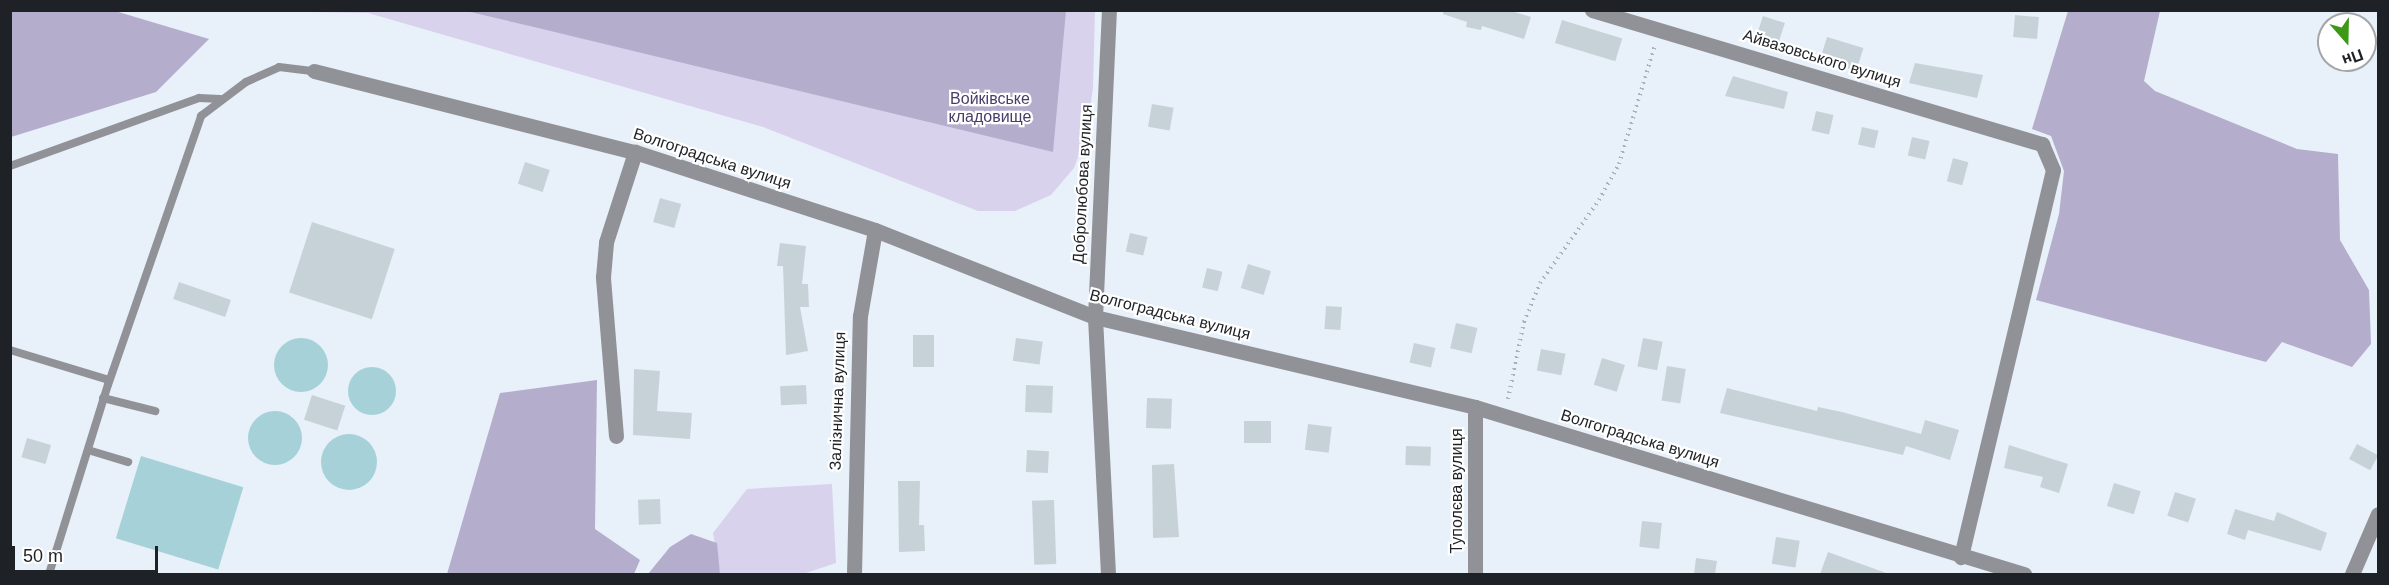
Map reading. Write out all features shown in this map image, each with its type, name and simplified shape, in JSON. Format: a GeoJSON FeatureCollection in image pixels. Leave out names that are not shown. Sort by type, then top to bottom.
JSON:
{"type":"FeatureCollection","features":[{"type":"Feature","properties":{"kind":"street","name":"Добролюбова вулиця"},"geometry":{"type":"LineString","coordinates":[[1108,574],[1095,317],[1109,10]]}},
{"type":"Feature","properties":{"kind":"street","name":"Айвазовського вулиця"},"geometry":{"type":"LineString","coordinates":[[1592,10],[2042,144],[2053,170],[1961,557]]}},
{"type":"Feature","properties":{"kind":"street","name":"Волгоградська вулиця"},"geometry":{"type":"LineString","coordinates":[[314,70],[634,152],[875,230],[1095,317],[1475,407],[1961,557],[2024,574]]}},
{"type":"Feature","properties":{"kind":"street"},"geometry":{"type":"LineString","coordinates":[[616,436],[603,277],[606,242],[634,152]]}},
{"type":"Feature","properties":{"kind":"street","name":"Залізнична вулиця"},"geometry":{"type":"LineString","coordinates":[[854,574],[860,316],[875,230]]}},
{"type":"Feature","properties":{"kind":"street","name":"Туполєва вулиця"},"geometry":{"type":"LineString","coordinates":[[1475,407],[1475,574]]}},
{"type":"Feature","properties":{"kind":"street"},"geometry":{"type":"LineString","coordinates":[[2352,574],[2379,514]]}},
{"type":"Feature","properties":{"kind":"lane"},"geometry":{"type":"LineString","coordinates":[[49,574],[103,398],[201,116],[220,99],[279,67],[314,70]]}},
{"type":"Feature","properties":{"kind":"lane"},"geometry":{"type":"LineString","coordinates":[[10,166],[199,98],[220,99]]}},
{"type":"Feature","properties":{"kind":"lane"},"geometry":{"type":"LineString","coordinates":[[10,350],[109,380]]}},
{"type":"Feature","properties":{"kind":"lane"},"geometry":{"type":"LineString","coordinates":[[103,398],[155,411]]}},
{"type":"Feature","properties":{"kind":"lane"},"geometry":{"type":"LineString","coordinates":[[88,450],[128,462]]}},
{"type":"Feature","properties":{"kind":"path"},"geometry":{"type":"LineString","coordinates":[[1504,417],[1524,322],[1540,283],[1599,200],[1619,164],[1660,30]]}},
{"type":"Feature","properties":{"kind":"green space"},"geometry":{"type":"Polygon","coordinates":[[[11,10],[115,11],[209,39],[156,92],[11,137],[11,10]]]}},
{"type":"Feature","properties":{"kind":"green space","name":"Войківське кладовище"},"geometry":{"type":"Polygon","coordinates":[[[251,11],[1095,11],[1093,88],[1086,136],[1074,168],[1051,195],[1015,211],[978,211],[763,127],[368,13],[251,11]]]}},
{"type":"Feature","properties":{"kind":"green space"},"geometry":{"type":"Polygon","coordinates":[[[466,11],[1066,11],[1053,152],[534,27],[466,11]]]}},
{"type":"Feature","properties":{"kind":"green space"},"geometry":{"type":"Polygon","coordinates":[[[2068,11],[2160,11],[2144,81],[2155,91],[2297,149],[2338,154],[2340,240],[2369,290],[2371,344],[2352,367],[2282,342],[2266,362],[2036,300],[2059,214],[2064,171],[2051,136],[2032,129],[2068,11]]]}},
{"type":"Feature","properties":{"kind":"green space"},"geometry":{"type":"Polygon","coordinates":[[[597,380],[595,529],[640,560],[634,574],[447,574],[500,393],[597,380]]]}},
{"type":"Feature","properties":{"kind":"green space"},"geometry":{"type":"Polygon","coordinates":[[[832,484],[836,563],[803,574],[720,574],[713,533],[747,489],[832,484]]]}},
{"type":"Feature","properties":{"kind":"green space"},"geometry":{"type":"Polygon","coordinates":[[[691,534],[717,543],[720,574],[648,574],[670,547],[691,534]]]}},
{"type":"Feature","properties":{"kind":"water"},"geometry":{"type":"Polygon","coordinates":[[[301,338],[311,340],[320,346],[326,355],[328,365],[326,375],[320,384],[311,390],[301,392],[291,390],[282,384],[276,375],[274,365],[276,355],[282,346],[291,340],[301,338]]]}},
{"type":"Feature","properties":{"kind":"water"},"geometry":{"type":"Polygon","coordinates":[[[372,367],[389,374],[396,391],[389,408],[372,415],[355,408],[348,391],[355,374],[372,367]]]}},
{"type":"Feature","properties":{"kind":"water"},"geometry":{"type":"Polygon","coordinates":[[[275,411],[285,413],[294,419],[300,428],[302,438],[300,448],[294,457],[285,463],[275,465],[265,463],[256,457],[250,448],[248,438],[250,428],[256,419],[265,413],[275,411]]]}},
{"type":"Feature","properties":{"kind":"water"},"geometry":{"type":"Polygon","coordinates":[[[349,434],[360,436],[369,442],[375,451],[377,462],[375,473],[369,482],[360,488],[349,490],[338,488],[329,482],[323,473],[321,462],[323,451],[329,442],[338,436],[349,434]]]}},
{"type":"Feature","properties":{"kind":"water"},"geometry":{"type":"Polygon","coordinates":[[[141,456],[243,487],[218,570],[116,538],[141,456]]]}},
{"type":"Feature","properties":{"kind":"building"},"geometry":{"type":"Polygon","coordinates":[[[1443,10],[1508,10],[1531,17],[1524,39],[1482,26],[1481,30],[1466,27],[1467,22],[1443,14],[1443,10]]]}},
{"type":"Feature","properties":{"kind":"building"},"geometry":{"type":"Polygon","coordinates":[[[2015,15],[2039,17],[2037,39],[2013,37],[2015,15]]]}},
{"type":"Feature","properties":{"kind":"building"},"geometry":{"type":"Polygon","coordinates":[[[1763,16],[1785,23],[1777,46],[1756,39],[1763,16]]]}},
{"type":"Feature","properties":{"kind":"building"},"geometry":{"type":"Polygon","coordinates":[[[1562,20],[1622,38],[1615,61],[1555,43],[1562,20]]]}},
{"type":"Feature","properties":{"kind":"building"},"geometry":{"type":"Polygon","coordinates":[[[1827,37],[1863,48],[1856,71],[1820,60],[1827,37]]]}},
{"type":"Feature","properties":{"kind":"building"},"geometry":{"type":"Polygon","coordinates":[[[1915,63],[1983,75],[1977,98],[1909,83],[1915,63]]]}},
{"type":"Feature","properties":{"kind":"building"},"geometry":{"type":"Polygon","coordinates":[[[1733,76],[1788,92],[1784,109],[1725,96],[1733,76]]]}},
{"type":"Feature","properties":{"kind":"building"},"geometry":{"type":"Polygon","coordinates":[[[1152,104],[1174,108],[1170,130],[1148,127],[1152,104]]]}},
{"type":"Feature","properties":{"kind":"building"},"geometry":{"type":"Polygon","coordinates":[[[1816,111],[1834,115],[1829,135],[1812,130],[1816,111]]]}},
{"type":"Feature","properties":{"kind":"building"},"geometry":{"type":"Polygon","coordinates":[[[1862,127],[1879,131],[1875,148],[1858,145],[1862,127]]]}},
{"type":"Feature","properties":{"kind":"building"},"geometry":{"type":"Polygon","coordinates":[[[1912,137],[1930,141],[1925,160],[1908,156],[1912,137]]]}},
{"type":"Feature","properties":{"kind":"building"},"geometry":{"type":"Polygon","coordinates":[[[1953,158],[1968,162],[1962,185],[1947,181],[1953,158]]]}},
{"type":"Feature","properties":{"kind":"building"},"geometry":{"type":"Polygon","coordinates":[[[525,162],[550,170],[543,192],[518,184],[525,162]]]}},
{"type":"Feature","properties":{"kind":"building"},"geometry":{"type":"Polygon","coordinates":[[[660,198],[681,204],[674,228],[653,222],[660,198]]]}},
{"type":"Feature","properties":{"kind":"building"},"geometry":{"type":"Polygon","coordinates":[[[312,222],[395,249],[372,319],[289,292],[312,222]]]}},
{"type":"Feature","properties":{"kind":"building"},"geometry":{"type":"Polygon","coordinates":[[[1130,233],[1148,237],[1143,256],[1126,252],[1130,233]]]}},
{"type":"Feature","properties":{"kind":"building"},"geometry":{"type":"Polygon","coordinates":[[[780,243],[806,246],[802,284],[808,284],[809,307],[800,307],[808,351],[786,355],[783,266],[777,266],[780,243]]]}},
{"type":"Feature","properties":{"kind":"building"},"geometry":{"type":"Polygon","coordinates":[[[1248,264],[1271,271],[1264,295],[1241,288],[1248,264]]]}},
{"type":"Feature","properties":{"kind":"building"},"geometry":{"type":"Polygon","coordinates":[[[1207,268],[1223,272],[1218,291],[1202,287],[1207,268]]]}},
{"type":"Feature","properties":{"kind":"building"},"geometry":{"type":"Polygon","coordinates":[[[179,282],[231,300],[225,317],[173,299],[179,282]]]}},
{"type":"Feature","properties":{"kind":"building"},"geometry":{"type":"Polygon","coordinates":[[[1326,306],[1342,307],[1340,330],[1324,329],[1326,306]]]}},
{"type":"Feature","properties":{"kind":"building"},"geometry":{"type":"Polygon","coordinates":[[[1456,323],[1477,328],[1472,353],[1450,348],[1456,323]]]}},
{"type":"Feature","properties":{"kind":"building"},"geometry":{"type":"Polygon","coordinates":[[[913,335],[934,335],[934,367],[913,367],[913,335]]]}},
{"type":"Feature","properties":{"kind":"building"},"geometry":{"type":"Polygon","coordinates":[[[1016,338],[1043,342],[1040,365],[1013,361],[1016,338]]]}},
{"type":"Feature","properties":{"kind":"building"},"geometry":{"type":"Polygon","coordinates":[[[1643,338],[1663,342],[1657,370],[1637,366],[1643,338]]]}},
{"type":"Feature","properties":{"kind":"building"},"geometry":{"type":"Polygon","coordinates":[[[1414,343],[1435,348],[1431,367],[1410,362],[1414,343]]]}},
{"type":"Feature","properties":{"kind":"building"},"geometry":{"type":"Polygon","coordinates":[[[1541,349],[1566,354],[1561,375],[1537,371],[1541,349]]]}},
{"type":"Feature","properties":{"kind":"building"},"geometry":{"type":"Polygon","coordinates":[[[1602,358],[1625,365],[1617,392],[1594,385],[1602,358]]]}},
{"type":"Feature","properties":{"kind":"building"},"geometry":{"type":"Polygon","coordinates":[[[1667,366],[1686,369],[1680,404],[1662,401],[1667,366]]]}},
{"type":"Feature","properties":{"kind":"building"},"geometry":{"type":"Polygon","coordinates":[[[634,369],[660,371],[657,411],[692,413],[690,439],[633,435],[634,369]]]}},
{"type":"Feature","properties":{"kind":"building"},"geometry":{"type":"Polygon","coordinates":[[[806,385],[807,404],[781,405],[780,386],[806,385]]]}},
{"type":"Feature","properties":{"kind":"building"},"geometry":{"type":"Polygon","coordinates":[[[1026,385],[1053,386],[1052,413],[1025,412],[1026,385]]]}},
{"type":"Feature","properties":{"kind":"building"},"geometry":{"type":"Polygon","coordinates":[[[1727,388],[1817,411],[1818,407],[1842,412],[1921,434],[1925,420],[1959,430],[1950,460],[1906,446],[1903,455],[1720,413],[1727,388]]]}},
{"type":"Feature","properties":{"kind":"building"},"geometry":{"type":"Polygon","coordinates":[[[312,395],[345,406],[337,431],[304,420],[312,395]]]}},
{"type":"Feature","properties":{"kind":"building"},"geometry":{"type":"Polygon","coordinates":[[[1147,398],[1172,399],[1171,429],[1146,428],[1147,398]]]}},
{"type":"Feature","properties":{"kind":"building"},"geometry":{"type":"Polygon","coordinates":[[[1244,421],[1271,421],[1271,443],[1244,443],[1244,421]]]}},
{"type":"Feature","properties":{"kind":"building"},"geometry":{"type":"Polygon","coordinates":[[[1308,424],[1332,427],[1329,453],[1305,450],[1308,424]]]}},
{"type":"Feature","properties":{"kind":"building"},"geometry":{"type":"Polygon","coordinates":[[[27,438],[51,445],[46,464],[21,457],[27,438]]]}},
{"type":"Feature","properties":{"kind":"building"},"geometry":{"type":"Polygon","coordinates":[[[2357,444],[2378,455],[2370,470],[2349,459],[2357,444]]]}},
{"type":"Feature","properties":{"kind":"building"},"geometry":{"type":"Polygon","coordinates":[[[2009,445],[2068,464],[2059,493],[2040,487],[2043,477],[2004,468],[2009,445]]]}},
{"type":"Feature","properties":{"kind":"building"},"geometry":{"type":"Polygon","coordinates":[[[1406,446],[1431,447],[1430,466],[1405,465],[1406,446]]]}},
{"type":"Feature","properties":{"kind":"building"},"geometry":{"type":"Polygon","coordinates":[[[1027,450],[1049,451],[1048,473],[1026,472],[1027,450]]]}},
{"type":"Feature","properties":{"kind":"building"},"geometry":{"type":"Polygon","coordinates":[[[1174,464],[1179,537],[1153,538],[1152,465],[1174,464]]]}},
{"type":"Feature","properties":{"kind":"building"},"geometry":{"type":"Polygon","coordinates":[[[898,481],[920,481],[919,525],[924,525],[925,551],[899,552],[898,481]]]}},
{"type":"Feature","properties":{"kind":"building"},"geometry":{"type":"Polygon","coordinates":[[[2114,483],[2141,491],[2134,514],[2107,506],[2114,483]]]}},
{"type":"Feature","properties":{"kind":"building"},"geometry":{"type":"Polygon","coordinates":[[[2175,492],[2196,499],[2188,523],[2167,516],[2175,492]]]}},
{"type":"Feature","properties":{"kind":"building"},"geometry":{"type":"Polygon","coordinates":[[[660,499],[661,524],[639,525],[638,500],[660,499]]]}},
{"type":"Feature","properties":{"kind":"building"},"geometry":{"type":"Polygon","coordinates":[[[1054,500],[1056,564],[1034,565],[1032,501],[1054,500]]]}},
{"type":"Feature","properties":{"kind":"building"},"geometry":{"type":"Polygon","coordinates":[[[2235,509],[2274,521],[2277,512],[2327,533],[2321,551],[2248,530],[2245,540],[2227,534],[2235,509]]]}},
{"type":"Feature","properties":{"kind":"building"},"geometry":{"type":"Polygon","coordinates":[[[1642,521],[1662,523],[1659,549],[1639,547],[1642,521]]]}},
{"type":"Feature","properties":{"kind":"building"},"geometry":{"type":"Polygon","coordinates":[[[1776,537],[1800,541],[1795,567],[1772,564],[1776,537]]]}},
{"type":"Feature","properties":{"kind":"building"},"geometry":{"type":"Polygon","coordinates":[[[1828,552],[1886,573],[1820,574],[1828,552]]]}},
{"type":"Feature","properties":{"kind":"building"},"geometry":{"type":"Polygon","coordinates":[[[1696,558],[1717,561],[1715,574],[1694,574],[1696,558]]]}}]}
